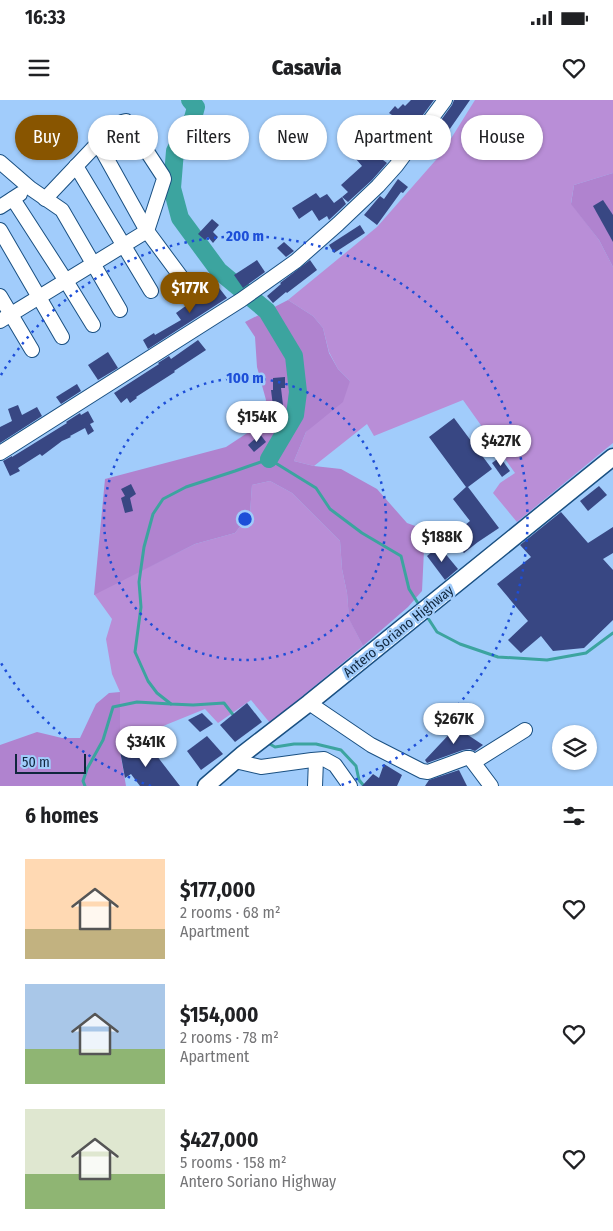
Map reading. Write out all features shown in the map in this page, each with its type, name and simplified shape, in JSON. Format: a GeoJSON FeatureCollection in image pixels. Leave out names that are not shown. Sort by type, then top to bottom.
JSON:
{"type":"FeatureCollection","features":[{"type":"Feature","properties":{"kind":"main road","name":"Antero Soriano Highway"},"geometry":{"type":"LineString","coordinates":[[206,786],[257,742],[309,703],[613,457]]}},
{"type":"Feature","properties":{"kind":"street"},"geometry":{"type":"LineString","coordinates":[[0,453],[246,296],[296,260],[378,186],[396,166],[445,100]]}},
{"type":"Feature","properties":{"kind":"street"},"geometry":{"type":"LineString","coordinates":[[45,199],[88,153]]}},
{"type":"Feature","properties":{"kind":"street"},"geometry":{"type":"LineString","coordinates":[[107,160],[147,231],[184,281]]}},
{"type":"Feature","properties":{"kind":"street"},"geometry":{"type":"LineString","coordinates":[[5,318],[147,231],[164,181],[163,176],[153,160]]}},
{"type":"Feature","properties":{"kind":"street"},"geometry":{"type":"LineString","coordinates":[[0,162],[30,188],[62,210],[120,310]]}},
{"type":"Feature","properties":{"kind":"street"},"geometry":{"type":"LineString","coordinates":[[76,166],[151,292]]}},
{"type":"Feature","properties":{"kind":"street"},"geometry":{"type":"LineString","coordinates":[[0,207],[30,188]]}},
{"type":"Feature","properties":{"kind":"street"},"geometry":{"type":"LineString","coordinates":[[13,199],[93,325]]}},
{"type":"Feature","properties":{"kind":"street"},"geometry":{"type":"LineString","coordinates":[[0,230],[62,337]]}},
{"type":"Feature","properties":{"kind":"street"},"geometry":{"type":"LineString","coordinates":[[0,296],[5,318],[32,350]]}},
{"type":"Feature","properties":{"kind":"street"},"geometry":{"type":"LineString","coordinates":[[309,703],[371,745],[422,771],[428,772],[470,758],[491,786]]}},
{"type":"Feature","properties":{"kind":"street"},"geometry":{"type":"LineString","coordinates":[[474,762],[525,730]]}},
{"type":"Feature","properties":{"kind":"street"},"geometry":{"type":"LineString","coordinates":[[235,760],[261,767],[324,759],[335,765],[350,786]]}},
{"type":"Feature","properties":{"kind":"street"},"geometry":{"type":"LineString","coordinates":[[315,786],[316,760]]}},
{"type":"Feature","properties":{"kind":"shaded area"},"geometry":{"type":"Polygon","coordinates":[[[475,100],[613,100],[613,173],[574,185],[571,203],[599,240],[613,267],[613,443],[517,522],[493,493],[500,483],[515,473],[463,400],[374,436],[367,424],[314,466],[294,461],[306,432],[350,381],[338,369],[329,352],[323,328],[313,316],[288,300],[377,227],[436,160],[451,160],[451,139],[461,122],[461,160],[543,160],[543,115],[466,115],[475,100]]]}},
{"type":"Feature","properties":{"kind":"shaded area"},"geometry":{"type":"Polygon","coordinates":[[[613,173],[613,267],[599,240],[571,204],[574,185],[613,173]]]}},
{"type":"Feature","properties":{"kind":"shaded area"},"geometry":{"type":"Polygon","coordinates":[[[288,300],[313,316],[323,328],[329,353],[338,369],[350,381],[343,402],[306,432],[294,461],[314,466],[341,469],[377,489],[407,523],[432,532],[441,533],[424,550],[422,591],[408,607],[363,646],[349,619],[340,541],[292,493],[270,481],[252,485],[250,514],[235,533],[195,544],[94,595],[105,479],[226,447],[261,424],[266,400],[257,367],[255,337],[245,322],[288,300]]]}},
{"type":"Feature","properties":{"kind":"shaded area"},"geometry":{"type":"Polygon","coordinates":[[[270,481],[292,493],[340,541],[349,618],[363,646],[270,723],[251,700],[218,723],[205,709],[130,741],[120,751],[120,692],[112,674],[106,639],[112,619],[94,594],[195,544],[235,533],[250,514],[252,485],[270,481]]]}},
{"type":"Feature","properties":{"kind":"shaded area"},"geometry":{"type":"Polygon","coordinates":[[[120,692],[120,751],[126,786],[0,786],[0,745],[37,732],[62,738],[80,738],[96,704],[109,693],[120,692]]]}},
{"type":"Feature","properties":{"kind":"building"},"geometry":{"type":"Polygon","coordinates":[[[411,100],[434,100],[423,115],[392,115],[389,113],[395,106],[398,109],[403,104],[405,106],[411,100]]]}},
{"type":"Feature","properties":{"kind":"building"},"geometry":{"type":"Polygon","coordinates":[[[454,100],[470,100],[451,127],[451,115],[445,115],[454,100]]]}},
{"type":"Feature","properties":{"kind":"building"},"geometry":{"type":"Polygon","coordinates":[[[357,160],[383,160],[387,163],[348,202],[342,197],[348,192],[341,185],[362,166],[357,160]]]}},
{"type":"Feature","properties":{"kind":"building"},"geometry":{"type":"Polygon","coordinates":[[[398,179],[408,187],[403,193],[401,192],[377,225],[364,215],[380,196],[384,199],[398,179]]]}},
{"type":"Feature","properties":{"kind":"building"},"geometry":{"type":"Polygon","coordinates":[[[316,193],[320,198],[327,194],[334,203],[342,197],[346,204],[329,220],[327,216],[319,221],[312,210],[299,219],[292,208],[316,193]]]}},
{"type":"Feature","properties":{"kind":"building"},"geometry":{"type":"Polygon","coordinates":[[[603,200],[613,215],[613,242],[593,206],[603,200]]]}},
{"type":"Feature","properties":{"kind":"building"},"geometry":{"type":"Polygon","coordinates":[[[212,219],[219,225],[213,232],[218,237],[213,243],[208,237],[205,240],[198,234],[212,219]]]}},
{"type":"Feature","properties":{"kind":"building"},"geometry":{"type":"Polygon","coordinates":[[[360,225],[365,233],[334,253],[329,245],[360,225]]]}},
{"type":"Feature","properties":{"kind":"building"},"geometry":{"type":"Polygon","coordinates":[[[284,242],[294,251],[286,257],[277,248],[284,242]]]}},
{"type":"Feature","properties":{"kind":"building"},"geometry":{"type":"Polygon","coordinates":[[[257,260],[265,272],[243,288],[234,275],[257,260]]]}},
{"type":"Feature","properties":{"kind":"building"},"geometry":{"type":"Polygon","coordinates":[[[310,260],[317,270],[273,303],[267,296],[280,283],[310,260]]]}},
{"type":"Feature","properties":{"kind":"building"},"geometry":{"type":"Polygon","coordinates":[[[216,284],[227,298],[148,349],[143,340],[181,320],[176,313],[216,284]]]}},
{"type":"Feature","properties":{"kind":"building"},"geometry":{"type":"Polygon","coordinates":[[[198,340],[206,350],[130,403],[127,398],[121,403],[114,393],[169,356],[171,359],[198,340]]]}},
{"type":"Feature","properties":{"kind":"building"},"geometry":{"type":"Polygon","coordinates":[[[108,352],[118,368],[98,380],[88,365],[108,352]]]}},
{"type":"Feature","properties":{"kind":"building"},"geometry":{"type":"Polygon","coordinates":[[[285,377],[285,388],[281,388],[283,405],[273,406],[271,390],[273,390],[273,378],[285,377]]]}},
{"type":"Feature","properties":{"kind":"building"},"geometry":{"type":"Polygon","coordinates":[[[77,384],[81,391],[61,404],[56,397],[77,384]]]}},
{"type":"Feature","properties":{"kind":"building"},"geometry":{"type":"Polygon","coordinates":[[[18,405],[22,415],[37,407],[42,416],[0,443],[0,427],[12,421],[8,409],[18,405]]]}},
{"type":"Feature","properties":{"kind":"building"},"geometry":{"type":"Polygon","coordinates":[[[88,411],[94,422],[90,424],[94,431],[88,435],[85,428],[70,436],[42,456],[40,454],[18,468],[20,471],[10,476],[3,461],[67,423],[80,413],[81,415],[88,411]]]}},
{"type":"Feature","properties":{"kind":"building"},"geometry":{"type":"Polygon","coordinates":[[[454,418],[492,469],[468,487],[499,528],[464,553],[449,538],[470,521],[453,499],[466,487],[429,437],[454,418]]]}},
{"type":"Feature","properties":{"kind":"building"},"geometry":{"type":"Polygon","coordinates":[[[260,434],[266,442],[254,452],[248,445],[260,434]]]}},
{"type":"Feature","properties":{"kind":"building"},"geometry":{"type":"Polygon","coordinates":[[[500,457],[510,471],[502,477],[492,463],[500,457]]]}},
{"type":"Feature","properties":{"kind":"building"},"geometry":{"type":"Polygon","coordinates":[[[131,484],[136,494],[130,498],[133,511],[125,513],[121,498],[125,496],[121,489],[131,484]]]}},
{"type":"Feature","properties":{"kind":"building"},"geometry":{"type":"Polygon","coordinates":[[[599,486],[607,495],[588,511],[580,501],[599,486]]]}},
{"type":"Feature","properties":{"kind":"building"},"geometry":{"type":"Polygon","coordinates":[[[561,512],[588,543],[613,527],[613,553],[603,559],[613,570],[613,620],[584,648],[553,651],[541,636],[521,653],[508,640],[528,621],[497,584],[531,557],[520,545],[561,512]]]}},
{"type":"Feature","properties":{"kind":"building"},"geometry":{"type":"Polygon","coordinates":[[[439,546],[458,569],[445,580],[427,556],[439,546]]]}},
{"type":"Feature","properties":{"kind":"building"},"geometry":{"type":"Polygon","coordinates":[[[247,703],[262,722],[235,742],[220,725],[247,703]]]}},
{"type":"Feature","properties":{"kind":"building"},"geometry":{"type":"Polygon","coordinates":[[[202,713],[213,724],[200,732],[188,720],[202,713]]]}},
{"type":"Feature","properties":{"kind":"building"},"geometry":{"type":"Polygon","coordinates":[[[456,727],[483,745],[475,751],[470,749],[463,750],[427,763],[425,760],[456,727]]]}},
{"type":"Feature","properties":{"kind":"building"},"geometry":{"type":"Polygon","coordinates":[[[207,736],[223,754],[201,770],[187,751],[207,736]]]}},
{"type":"Feature","properties":{"kind":"building"},"geometry":{"type":"Polygon","coordinates":[[[130,741],[139,755],[150,747],[180,786],[140,786],[131,774],[125,778],[120,751],[130,741]]]}},
{"type":"Feature","properties":{"kind":"building"},"geometry":{"type":"Polygon","coordinates":[[[384,764],[402,775],[397,786],[362,786],[373,774],[379,778],[384,764]]]}},
{"type":"Feature","properties":{"kind":"building"},"geometry":{"type":"Polygon","coordinates":[[[459,770],[467,786],[425,786],[429,780],[459,770]]]}},
{"type":"Feature","properties":{"kind":"waterway"},"geometry":{"type":"LineString","coordinates":[[190,100],[196,107],[193,118],[175,151],[172,188],[180,218],[219,271],[267,311],[294,356],[298,392],[295,415],[269,459]]}},
{"type":"Feature","properties":{"kind":"waterway"},"geometry":{"type":"LineString","coordinates":[[234,716],[224,703],[171,704],[157,693],[148,681],[135,652],[141,607],[139,582],[144,547],[153,514],[163,499],[186,487],[269,459],[316,488],[330,509],[362,533],[401,556],[409,589],[421,608]]}},
{"type":"Feature","properties":{"kind":"waterway"},"geometry":{"type":"LineString","coordinates":[[426,615],[437,632],[460,644],[498,657],[547,660],[586,653],[613,633]]}},
{"type":"Feature","properties":{"kind":"waterway"},"geometry":{"type":"LineString","coordinates":[[85,786],[83,781],[87,769],[103,740],[113,707],[137,702],[171,704]]}},
{"type":"Feature","properties":{"kind":"waterway"},"geometry":{"type":"LineString","coordinates":[[268,743],[275,747],[294,744],[316,744],[341,750],[356,766],[359,780],[364,786]]}}]}
